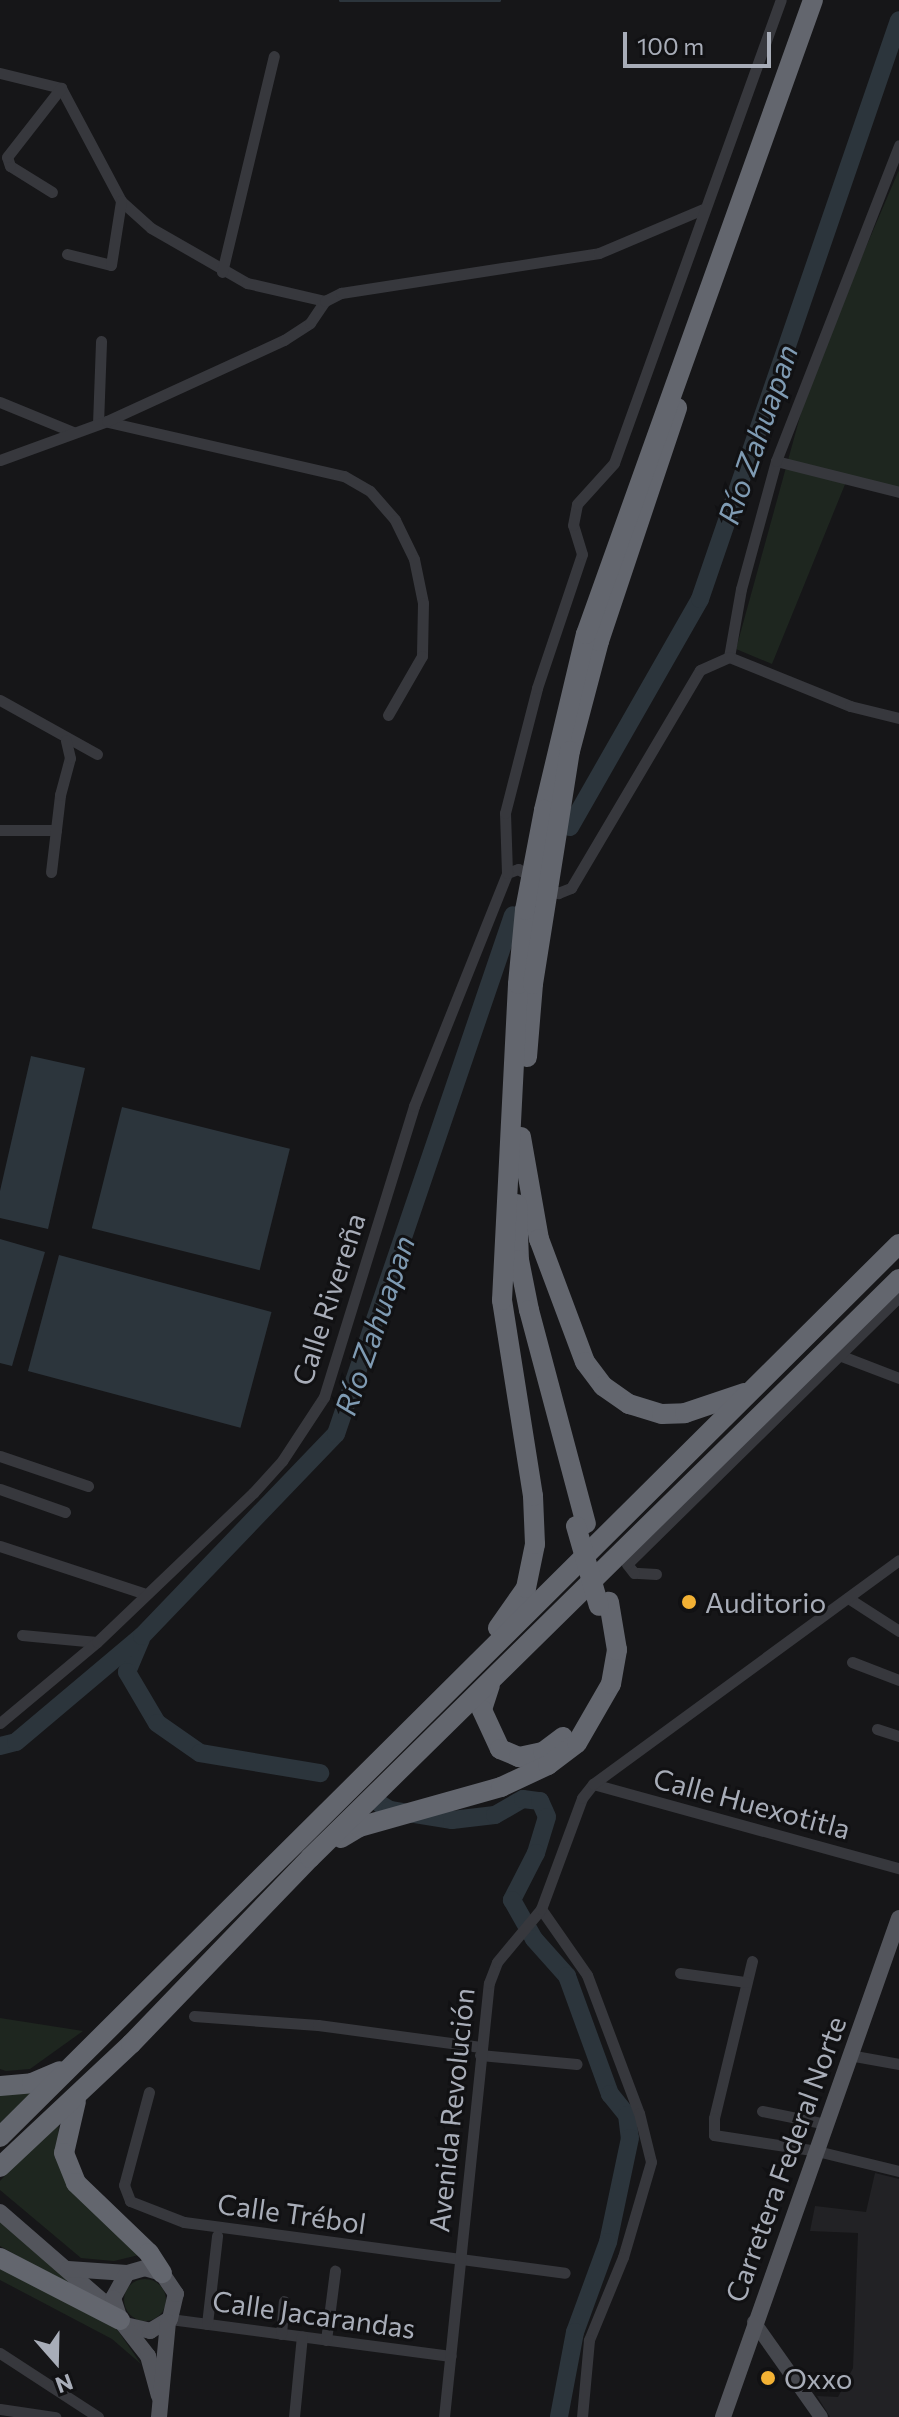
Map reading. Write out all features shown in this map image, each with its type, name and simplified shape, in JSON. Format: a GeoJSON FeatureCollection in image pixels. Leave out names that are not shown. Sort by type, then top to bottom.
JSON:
{"type":"FeatureCollection","features":[{"type":"Feature","properties":{"kind":"highway"},"geometry":{"type":"LineString","coordinates":[[581,1525],[519,1260],[525,910],[544,810],[586,634],[813,0]]}},
{"type":"Feature","properties":{"kind":"highway"},"geometry":{"type":"LineString","coordinates":[[482,1659],[486,1643],[526,1588],[535,1544],[533,1496],[502,1300],[504,1222],[526,984],[570,751],[599,641],[697,350],[824,0]]}},
{"type":"Feature","properties":{"kind":"highway"},"geometry":{"type":"LineString","coordinates":[[521,1137],[539,1239],[585,1362],[603,1386],[629,1404],[662,1414],[727,1401],[759,1385]]}},
{"type":"Feature","properties":{"kind":"highway"},"geometry":{"type":"LineString","coordinates":[[310,1858],[373,1823],[501,1787],[548,1765],[577,1743],[611,1684],[617,1650],[516,1301],[504,1222]]}},
{"type":"Feature","properties":{"kind":"highway"},"geometry":{"type":"LineString","coordinates":[[0,2137],[899,1244]]}},
{"type":"Feature","properties":{"kind":"highway"},"geometry":{"type":"LineString","coordinates":[[0,2167],[89,2084],[310,1858],[899,1279]]}},
{"type":"Feature","properties":{"kind":"highway"},"geometry":{"type":"LineString","coordinates":[[491,1682],[482,1710],[500,1749],[519,1757],[543,1752],[582,1719],[600,1682],[604,1604]]}},
{"type":"Feature","properties":{"kind":"highway"},"geometry":{"type":"LineString","coordinates":[[0,2086],[42,2079],[73,2062]]}},
{"type":"Feature","properties":{"kind":"highway"},"geometry":{"type":"LineString","coordinates":[[89,2084],[75,2103],[64,2153],[76,2183],[149,2253],[162,2273]]}},
{"type":"Feature","properties":{"kind":"highway"},"geometry":{"type":"LineString","coordinates":[[0,2258],[120,2319]]}},
{"type":"Feature","properties":{"kind":"main road","name":"Carretera Federal Norte"},"geometry":{"type":"LineString","coordinates":[[723,2417],[899,1918]]}},
{"type":"Feature","properties":{"kind":"main road"},"geometry":{"type":"LineString","coordinates":[[0,2212],[120,2319],[148,2356],[159,2396]]}},
{"type":"Feature","properties":{"kind":"main road"},"geometry":{"type":"LineString","coordinates":[[63,2267],[100,2275],[145,2268],[162,2273],[176,2294],[169,2320],[159,2417]]}},
{"type":"Feature","properties":{"kind":"main road"},"geometry":{"type":"LineString","coordinates":[[120,2319],[114,2291],[127,2273]]}},
{"type":"Feature","properties":{"kind":"main road"},"geometry":{"type":"LineString","coordinates":[[120,2319],[150,2331],[169,2320]]}},
{"type":"Feature","properties":{"kind":"main road"},"geometry":{"type":"LineString","coordinates":[[754,2322],[821,2417]]}},
{"type":"Feature","properties":{"kind":"street"},"geometry":{"type":"LineString","coordinates":[[781,0],[703,209],[614,463],[577,504],[573,525],[582,554],[537,688],[505,813],[507,873],[518,869],[558,893],[571,888],[700,670],[729,657],[850,706],[899,718]]}},
{"type":"Feature","properties":{"kind":"street"},"geometry":{"type":"LineString","coordinates":[[222,272],[274,56]]}},
{"type":"Feature","properties":{"kind":"street"},"geometry":{"type":"LineString","coordinates":[[0,73],[61,88],[121,201],[151,228],[222,272],[247,283],[325,301]]}},
{"type":"Feature","properties":{"kind":"street"},"geometry":{"type":"LineString","coordinates":[[52,192],[10,166],[7,157],[61,88]]}},
{"type":"Feature","properties":{"kind":"street"},"geometry":{"type":"LineString","coordinates":[[729,657],[741,589],[776,461],[899,145]]}},
{"type":"Feature","properties":{"kind":"street"},"geometry":{"type":"LineString","coordinates":[[67,254],[111,265],[121,201]]}},
{"type":"Feature","properties":{"kind":"street"},"geometry":{"type":"LineString","coordinates":[[0,460],[102,422],[284,340],[310,323],[325,301],[362,286],[599,253],[703,209]]}},
{"type":"Feature","properties":{"kind":"street"},"geometry":{"type":"LineString","coordinates":[[101,341],[102,422]]}},
{"type":"Feature","properties":{"kind":"street"},"geometry":{"type":"LineString","coordinates":[[0,402],[73,432]]}},
{"type":"Feature","properties":{"kind":"street"},"geometry":{"type":"LineString","coordinates":[[102,422],[344,476],[370,491],[395,520],[414,559],[423,603],[422,656],[388,715]]}},
{"type":"Feature","properties":{"kind":"street"},"geometry":{"type":"LineString","coordinates":[[776,461],[899,492]]}},
{"type":"Feature","properties":{"kind":"street"},"geometry":{"type":"LineString","coordinates":[[0,700],[66,740],[97,754]]}},
{"type":"Feature","properties":{"kind":"street"},"geometry":{"type":"LineString","coordinates":[[51,872],[70,758],[66,740]]}},
{"type":"Feature","properties":{"kind":"street"},"geometry":{"type":"LineString","coordinates":[[0,830],[56,830]]}},
{"type":"Feature","properties":{"kind":"street","name":"Calle Rivereña"},"geometry":{"type":"LineString","coordinates":[[0,1723],[97,1642],[143,1593],[263,1482],[324,1397],[414,1106],[507,873]]}},
{"type":"Feature","properties":{"kind":"street"},"geometry":{"type":"LineString","coordinates":[[656,1574],[634,1573],[627,1564],[899,1297]]}},
{"type":"Feature","properties":{"kind":"street"},"geometry":{"type":"LineString","coordinates":[[839,1355],[899,1378]]}},
{"type":"Feature","properties":{"kind":"street"},"geometry":{"type":"LineString","coordinates":[[0,1456],[88,1486]]}},
{"type":"Feature","properties":{"kind":"street"},"geometry":{"type":"LineString","coordinates":[[0,1489],[65,1512]]}},
{"type":"Feature","properties":{"kind":"street"},"geometry":{"type":"LineString","coordinates":[[0,1546],[143,1593]]}},
{"type":"Feature","properties":{"kind":"street","name":"Avenida Revolución"},"geometry":{"type":"LineString","coordinates":[[444,2417],[481,2051],[492,1972],[538,1912],[574,1814],[593,1784],[899,1560]]}},
{"type":"Feature","properties":{"kind":"street"},"geometry":{"type":"LineString","coordinates":[[848,1598],[899,1631]]}},
{"type":"Feature","properties":{"kind":"street"},"geometry":{"type":"LineString","coordinates":[[22,1635],[97,1642]]}},
{"type":"Feature","properties":{"kind":"street"},"geometry":{"type":"LineString","coordinates":[[852,1662],[899,1680]]}},
{"type":"Feature","properties":{"kind":"street"},"geometry":{"type":"LineString","coordinates":[[877,1729],[899,1736]]}},
{"type":"Feature","properties":{"kind":"street","name":"Calle Huexotitla"},"geometry":{"type":"LineString","coordinates":[[593,1784],[899,1868]]}},
{"type":"Feature","properties":{"kind":"street"},"geometry":{"type":"LineString","coordinates":[[538,1912],[587,1975],[639,2113],[651,2162],[623,2257],[589,2340],[582,2417]]}},
{"type":"Feature","properties":{"kind":"street"},"geometry":{"type":"LineString","coordinates":[[752,1961],[714,2118],[714,2135],[817,2151],[899,2171]]}},
{"type":"Feature","properties":{"kind":"street"},"geometry":{"type":"LineString","coordinates":[[680,1973],[746,1982]]}},
{"type":"Feature","properties":{"kind":"street"},"geometry":{"type":"LineString","coordinates":[[194,2016],[318,2025],[577,2064]]}},
{"type":"Feature","properties":{"kind":"street"},"geometry":{"type":"LineString","coordinates":[[849,2055],[899,2064]]}},
{"type":"Feature","properties":{"kind":"street","name":"Calle Trébol"},"geometry":{"type":"LineString","coordinates":[[149,2092],[124,2185],[130,2201],[184,2222],[565,2273]]}},
{"type":"Feature","properties":{"kind":"street"},"geometry":{"type":"LineString","coordinates":[[762,2111],[826,2124]]}},
{"type":"Feature","properties":{"kind":"street"},"geometry":{"type":"LineString","coordinates":[[207,2324],[217,2236]]}},
{"type":"Feature","properties":{"kind":"street"},"geometry":{"type":"LineString","coordinates":[[326,2340],[335,2271]]}},
{"type":"Feature","properties":{"kind":"street"},"geometry":{"type":"LineString","coordinates":[[281,2334],[284,2301]]}},
{"type":"Feature","properties":{"kind":"street","name":"Calle Jacarandas"},"geometry":{"type":"LineString","coordinates":[[169,2320],[451,2356]]}},
{"type":"Feature","properties":{"kind":"street"},"geometry":{"type":"LineString","coordinates":[[294,2417],[302,2336]]}},
{"type":"Feature","properties":{"kind":"street"},"geometry":{"type":"LineString","coordinates":[[0,2353],[98,2417]]}},
{"type":"Feature","properties":{"kind":"street"},"geometry":{"type":"LineString","coordinates":[[0,2409],[55,2417]]}},
{"type":"Feature","properties":{"kind":"shaded area"},"geometry":{"type":"Polygon","coordinates":[[[899,170],[899,489],[848,477],[772,664],[736,649],[812,373],[899,170]]]}},
{"type":"Feature","properties":{"kind":"shaded area"},"geometry":{"type":"Polygon","coordinates":[[[31,1056],[85,1068],[48,1229],[0,1218],[0,1191],[31,1056]]]}},
{"type":"Feature","properties":{"kind":"shaded area"},"geometry":{"type":"Polygon","coordinates":[[[122,1107],[290,1149],[260,1270],[92,1228],[122,1107]]]}},
{"type":"Feature","properties":{"kind":"shaded area"},"geometry":{"type":"Polygon","coordinates":[[[0,1239],[45,1252],[12,1366],[0,1363],[0,1239]]]}},
{"type":"Feature","properties":{"kind":"shaded area"},"geometry":{"type":"Polygon","coordinates":[[[59,1255],[272,1312],[240,1428],[28,1371],[59,1255]]]}},
{"type":"Feature","properties":{"kind":"shaded area"},"geometry":{"type":"Polygon","coordinates":[[[0,2018],[83,2031],[30,2069],[6,2071],[0,2069],[0,2018]]]}},
{"type":"Feature","properties":{"kind":"shaded area"},"geometry":{"type":"Polygon","coordinates":[[[0,2091],[31,2093],[0,2123],[0,2091]]]}},
{"type":"Feature","properties":{"kind":"shaded area"},"geometry":{"type":"Polygon","coordinates":[[[59,2118],[58,2150],[143,2254],[114,2261],[81,2258],[0,2190],[0,2181],[59,2118]]]}},
{"type":"Feature","properties":{"kind":"shaded area"},"geometry":{"type":"Polygon","coordinates":[[[875,2173],[899,2179],[899,2417],[830,2417],[817,2396],[838,2397],[853,2368],[858,2233],[810,2231],[815,2206],[866,2212],[875,2173]]]}},
{"type":"Feature","properties":{"kind":"shaded area"},"geometry":{"type":"Polygon","coordinates":[[[0,2217],[92,2298],[0,2246],[0,2217]]]}},
{"type":"Feature","properties":{"kind":"shaded area"},"geometry":{"type":"Polygon","coordinates":[[[0,2265],[116,2328],[141,2364],[112,2339],[0,2280],[0,2265]]]}},
{"type":"Feature","properties":{"kind":"shaded area"},"geometry":{"type":"Polygon","coordinates":[[[145,2279],[160,2285],[166,2300],[160,2315],[145,2321],[130,2315],[124,2300],[130,2285],[145,2279]]]}},
{"type":"Feature","properties":{"kind":"waterway"},"geometry":{"type":"LineString","coordinates":[[340,0],[499,0]]}},
{"type":"Feature","properties":{"kind":"waterway","name":"Río Zahuapan"},"geometry":{"type":"LineString","coordinates":[[570,827],[700,599],[899,20]]}},
{"type":"Feature","properties":{"kind":"waterway","name":"Río Zahuapan"},"geometry":{"type":"LineString","coordinates":[[0,1746],[16,1742],[142,1636],[336,1434],[513,915]]}},
{"type":"Feature","properties":{"kind":"waterway"},"geometry":{"type":"LineString","coordinates":[[141,1639],[127,1672],[157,1723],[200,1753],[320,1773]]}},
{"type":"Feature","properties":{"kind":"waterway"},"geometry":{"type":"LineString","coordinates":[[380,1804],[390,1810],[452,1820],[495,1815],[523,1799],[540,1801],[547,1817],[536,1853],[512,1900],[534,1939],[567,1976],[610,2094],[627,2115],[630,2138],[608,2242],[575,2332],[559,2417]]}},
{"type":"Feature","properties":{"kind":"place","name":"Auditorio"},"geometry":{"type":"Point","coordinates":[689,1602]}},
{"type":"Feature","properties":{"kind":"place","name":"Oxxo"},"geometry":{"type":"Point","coordinates":[768,2378]}}]}
